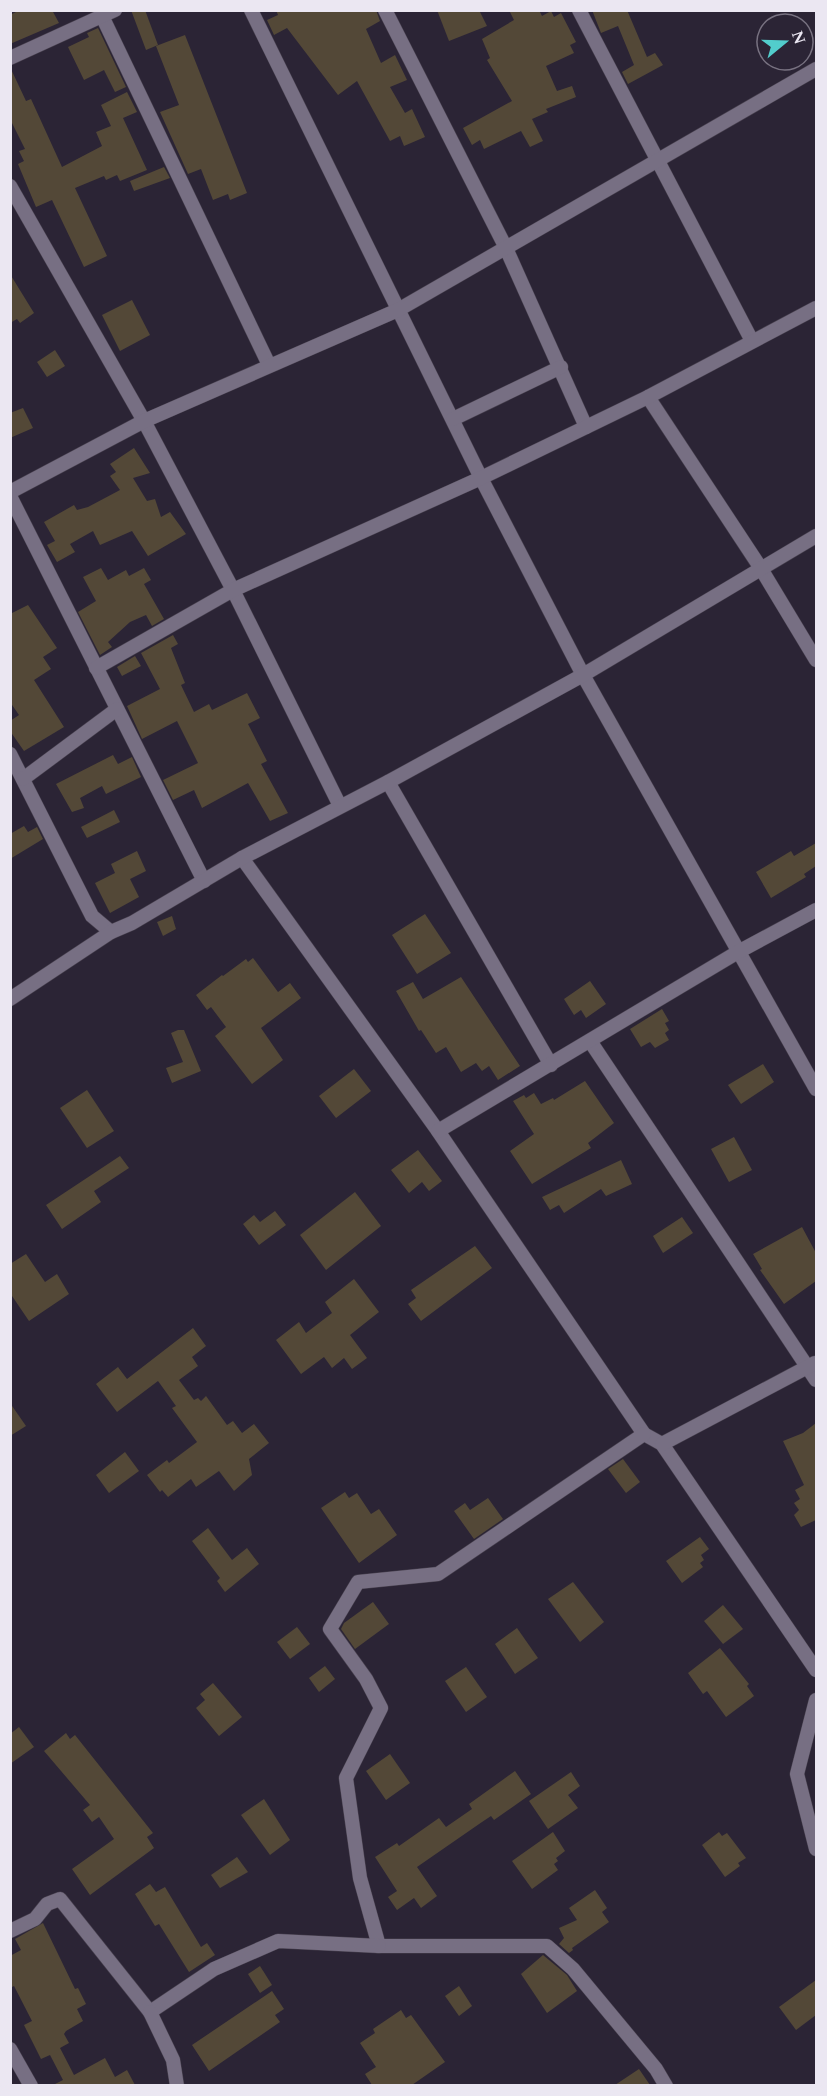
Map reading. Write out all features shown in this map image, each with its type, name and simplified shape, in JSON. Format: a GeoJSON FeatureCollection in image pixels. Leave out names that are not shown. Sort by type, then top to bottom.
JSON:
{"type":"FeatureCollection","features":[{"type":"Feature","properties":{"kind":"street"},"geometry":{"type":"LineString","coordinates":[[251,10],[481,478],[583,675],[816,1089]]}},
{"type":"Feature","properties":{"kind":"street"},"geometry":{"type":"LineString","coordinates":[[385,10],[505,246],[586,427]]}},
{"type":"Feature","properties":{"kind":"street"},"geometry":{"type":"LineString","coordinates":[[579,10],[752,341]]}},
{"type":"Feature","properties":{"kind":"street"},"geometry":{"type":"LineString","coordinates":[[10,58],[108,13],[269,365]]}},
{"type":"Feature","properties":{"kind":"street"},"geometry":{"type":"LineString","coordinates":[[204,881],[10,494],[144,422],[398,310],[505,246],[816,69]]}},
{"type":"Feature","properties":{"kind":"street"},"geometry":{"type":"LineString","coordinates":[[10,186],[144,422],[233,591],[340,807]]}},
{"type":"Feature","properties":{"kind":"street"},"geometry":{"type":"LineString","coordinates":[[96,668],[233,591],[481,478],[648,397],[816,309]]}},
{"type":"Feature","properties":{"kind":"street"},"geometry":{"type":"LineString","coordinates":[[453,419],[561,367]]}},
{"type":"Feature","properties":{"kind":"street"},"geometry":{"type":"LineString","coordinates":[[648,397],[760,567],[816,660]]}},
{"type":"Feature","properties":{"kind":"street"},"geometry":{"type":"LineString","coordinates":[[10,999],[111,932],[132,923],[242,858],[583,675],[760,567],[816,536]]}},
{"type":"Feature","properties":{"kind":"street"},"geometry":{"type":"LineString","coordinates":[[23,779],[117,709]]}},
{"type":"Feature","properties":{"kind":"street"},"geometry":{"type":"LineString","coordinates":[[10,754],[92,916],[111,932]]}},
{"type":"Feature","properties":{"kind":"street"},"geometry":{"type":"LineString","coordinates":[[387,782],[551,1065]]}},
{"type":"Feature","properties":{"kind":"street"},"geometry":{"type":"LineString","coordinates":[[242,858],[438,1131],[644,1434],[662,1444],[816,1670]]}},
{"type":"Feature","properties":{"kind":"street"},"geometry":{"type":"LineString","coordinates":[[438,1131],[738,952],[816,909]]}},
{"type":"Feature","properties":{"kind":"street"},"geometry":{"type":"LineString","coordinates":[[590,1041],[812,1365],[816,1380]]}},
{"type":"Feature","properties":{"kind":"street"},"geometry":{"type":"LineString","coordinates":[[662,1444],[812,1365]]}},
{"type":"Feature","properties":{"kind":"street"},"geometry":{"type":"LineString","coordinates":[[380,1946],[360,1878],[346,1778],[381,1708],[366,1679],[330,1629],[358,1582],[438,1574],[644,1434]]}},
{"type":"Feature","properties":{"kind":"street"},"geometry":{"type":"LineString","coordinates":[[816,1700],[796,1774],[816,1849]]}},
{"type":"Feature","properties":{"kind":"street"},"geometry":{"type":"LineString","coordinates":[[10,1931],[35,1919],[47,1904],[60,1899],[150,2012],[173,2060],[177,2085]]}},
{"type":"Feature","properties":{"kind":"street"},"geometry":{"type":"LineString","coordinates":[[150,2012],[214,1968],[278,1941],[380,1946],[547,1946],[573,1969],[656,2068],[666,2085]]}},
{"type":"Feature","properties":{"kind":"street"},"geometry":{"type":"LineString","coordinates":[[10,2049],[31,2085]]}},
{"type":"Feature","properties":{"kind":"building"},"geometry":{"type":"Polygon","coordinates":[[[20,10],[52,10],[59,23],[10,44],[10,15],[20,10]]]}},
{"type":"Feature","properties":{"kind":"building"},"geometry":{"type":"Polygon","coordinates":[[[131,10],[145,10],[158,45],[146,50],[131,10]]]}},
{"type":"Feature","properties":{"kind":"building"},"geometry":{"type":"Polygon","coordinates":[[[276,10],[376,10],[380,21],[366,29],[381,63],[395,55],[407,80],[390,87],[405,113],[412,109],[425,137],[404,146],[400,136],[390,141],[357,81],[338,95],[287,28],[274,35],[267,20],[278,15],[276,10]]]}},
{"type":"Feature","properties":{"kind":"building"},"geometry":{"type":"Polygon","coordinates":[[[437,10],[479,10],[487,26],[449,41],[437,10]]]}},
{"type":"Feature","properties":{"kind":"building"},"geometry":{"type":"Polygon","coordinates":[[[509,10],[539,10],[542,16],[551,11],[554,17],[561,13],[576,42],[570,45],[574,53],[546,66],[557,91],[572,86],[576,97],[546,109],[548,112],[532,119],[543,141],[530,147],[521,131],[484,149],[480,140],[472,145],[463,128],[512,101],[487,60],[490,58],[482,39],[514,20],[509,10]]]}},
{"type":"Feature","properties":{"kind":"building"},"geometry":{"type":"Polygon","coordinates":[[[592,10],[627,10],[647,57],[655,53],[663,65],[628,84],[622,72],[634,65],[618,26],[601,33],[592,10]]]}},
{"type":"Feature","properties":{"kind":"building"},"geometry":{"type":"Polygon","coordinates":[[[98,28],[126,87],[115,92],[104,70],[84,80],[68,47],[89,37],[87,33],[98,28]]]}},
{"type":"Feature","properties":{"kind":"building"},"geometry":{"type":"Polygon","coordinates":[[[185,35],[247,193],[230,200],[228,194],[213,200],[201,169],[188,174],[160,112],[179,105],[156,46],[185,35]]]}},
{"type":"Feature","properties":{"kind":"building"},"geometry":{"type":"Polygon","coordinates":[[[10,67],[26,101],[31,99],[62,167],[102,146],[96,132],[111,126],[101,105],[127,92],[137,112],[123,118],[147,170],[120,181],[117,175],[106,180],[104,176],[75,188],[107,256],[84,267],[52,200],[36,207],[18,164],[24,161],[19,151],[25,149],[10,119],[10,67]]]}},
{"type":"Feature","properties":{"kind":"building"},"geometry":{"type":"Polygon","coordinates":[[[164,167],[170,178],[134,191],[130,181],[164,167]]]}},
{"type":"Feature","properties":{"kind":"building"},"geometry":{"type":"Polygon","coordinates":[[[10,274],[34,313],[20,323],[17,319],[10,323],[10,274]]]}},
{"type":"Feature","properties":{"kind":"building"},"geometry":{"type":"Polygon","coordinates":[[[132,300],[150,335],[120,351],[102,315],[132,300]]]}},
{"type":"Feature","properties":{"kind":"building"},"geometry":{"type":"Polygon","coordinates":[[[55,350],[65,366],[47,377],[37,362],[55,350]]]}},
{"type":"Feature","properties":{"kind":"building"},"geometry":{"type":"Polygon","coordinates":[[[23,408],[33,428],[10,438],[10,413],[23,408]]]}},
{"type":"Feature","properties":{"kind":"building"},"geometry":{"type":"Polygon","coordinates":[[[134,448],[150,473],[133,478],[147,501],[155,499],[161,517],[170,512],[186,534],[148,556],[132,531],[100,545],[93,531],[70,544],[75,552],[57,562],[47,545],[55,541],[44,522],[74,505],[77,510],[88,507],[120,490],[110,476],[116,472],[110,464],[134,448]]]}},
{"type":"Feature","properties":{"kind":"building"},"geometry":{"type":"Polygon","coordinates":[[[101,568],[108,580],[126,570],[129,576],[144,568],[151,580],[144,584],[164,619],[152,626],[146,615],[130,622],[108,642],[112,647],[100,655],[78,612],[96,601],[83,577],[101,568]]]}},
{"type":"Feature","properties":{"kind":"building"},"geometry":{"type":"Polygon","coordinates":[[[28,605],[57,648],[43,657],[51,669],[34,680],[64,727],[24,751],[10,731],[10,721],[19,715],[10,702],[10,614],[28,605]]]}},
{"type":"Feature","properties":{"kind":"building"},"geometry":{"type":"Polygon","coordinates":[[[173,635],[178,644],[171,648],[185,683],[181,685],[194,712],[209,704],[212,710],[247,693],[260,718],[248,724],[267,761],[261,764],[288,813],[270,821],[248,783],[202,808],[194,790],[173,800],[163,780],[198,763],[177,721],[142,739],[127,706],[160,689],[141,653],[173,635]]]}},
{"type":"Feature","properties":{"kind":"building"},"geometry":{"type":"Polygon","coordinates":[[[135,656],[141,666],[122,676],[117,667],[135,656]]]}},
{"type":"Feature","properties":{"kind":"building"},"geometry":{"type":"Polygon","coordinates":[[[113,755],[118,764],[132,757],[141,777],[106,794],[102,786],[80,798],[84,808],[72,812],[56,784],[113,755]]]}},
{"type":"Feature","properties":{"kind":"building"},"geometry":{"type":"Polygon","coordinates":[[[114,810],[120,822],[87,838],[81,827],[114,810]]]}},
{"type":"Feature","properties":{"kind":"building"},"geometry":{"type":"Polygon","coordinates":[[[24,826],[28,832],[37,827],[43,839],[10,859],[10,834],[24,826]]]}},
{"type":"Feature","properties":{"kind":"building"},"geometry":{"type":"Polygon","coordinates":[[[816,843],[816,866],[804,874],[806,877],[771,898],[756,872],[791,851],[794,856],[816,843]]]}},
{"type":"Feature","properties":{"kind":"building"},"geometry":{"type":"Polygon","coordinates":[[[137,851],[146,871],[130,879],[139,897],[110,913],[95,883],[115,873],[111,864],[137,851]]]}},
{"type":"Feature","properties":{"kind":"building"},"geometry":{"type":"Polygon","coordinates":[[[425,914],[451,953],[417,974],[392,935],[425,914]]]}},
{"type":"Feature","properties":{"kind":"building"},"geometry":{"type":"Polygon","coordinates":[[[172,916],[176,929],[163,936],[157,922],[172,916]]]}},
{"type":"Feature","properties":{"kind":"building"},"geometry":{"type":"Polygon","coordinates":[[[253,958],[278,992],[290,983],[301,998],[261,1028],[283,1060],[252,1084],[215,1036],[226,1027],[211,1007],[207,1010],[196,995],[246,959],[248,962],[253,958]]]}},
{"type":"Feature","properties":{"kind":"building"},"geometry":{"type":"Polygon","coordinates":[[[461,977],[520,1066],[498,1080],[489,1066],[482,1071],[476,1063],[461,1072],[446,1047],[436,1053],[421,1030],[419,1031],[396,991],[413,982],[423,999],[461,977]]]}},
{"type":"Feature","properties":{"kind":"building"},"geometry":{"type":"Polygon","coordinates":[[[590,981],[606,1004],[586,1018],[581,1010],[574,1015],[564,999],[590,981]]]}},
{"type":"Feature","properties":{"kind":"building"},"geometry":{"type":"Polygon","coordinates":[[[662,1009],[669,1021],[665,1023],[669,1030],[665,1033],[669,1040],[655,1048],[650,1042],[641,1047],[630,1029],[662,1009]]]}},
{"type":"Feature","properties":{"kind":"building"},"geometry":{"type":"Polygon","coordinates":[[[184,1030],[201,1071],[172,1083],[166,1068],[183,1062],[171,1033],[184,1030]]]}},
{"type":"Feature","properties":{"kind":"building"},"geometry":{"type":"Polygon","coordinates":[[[763,1064],[774,1082],[741,1104],[728,1085],[763,1064]]]}},
{"type":"Feature","properties":{"kind":"building"},"geometry":{"type":"Polygon","coordinates":[[[354,1069],[371,1091],[336,1118],[319,1096],[354,1069]]]}},
{"type":"Feature","properties":{"kind":"building"},"geometry":{"type":"Polygon","coordinates":[[[585,1081],[614,1123],[588,1143],[591,1148],[532,1184],[510,1151],[534,1134],[513,1101],[524,1095],[526,1098],[534,1093],[541,1104],[553,1098],[554,1100],[585,1081]]]}},
{"type":"Feature","properties":{"kind":"building"},"geometry":{"type":"Polygon","coordinates":[[[87,1090],[114,1131],[87,1148],[60,1108],[87,1090]]]}},
{"type":"Feature","properties":{"kind":"building"},"geometry":{"type":"Polygon","coordinates":[[[734,1137],[752,1170],[729,1182],[711,1149],[734,1137]]]}},
{"type":"Feature","properties":{"kind":"building"},"geometry":{"type":"Polygon","coordinates":[[[418,1150],[442,1181],[429,1191],[422,1182],[409,1193],[391,1170],[418,1150]]]}},
{"type":"Feature","properties":{"kind":"building"},"geometry":{"type":"Polygon","coordinates":[[[120,1156],[129,1168],[94,1191],[101,1202],[62,1229],[46,1205],[120,1156]]]}},
{"type":"Feature","properties":{"kind":"building"},"geometry":{"type":"Polygon","coordinates":[[[621,1160],[632,1184],[606,1196],[601,1189],[564,1213],[559,1205],[550,1210],[542,1197],[621,1160]]]}},
{"type":"Feature","properties":{"kind":"building"},"geometry":{"type":"Polygon","coordinates":[[[355,1192],[381,1226],[326,1270],[300,1235],[355,1192]]]}},
{"type":"Feature","properties":{"kind":"building"},"geometry":{"type":"Polygon","coordinates":[[[275,1211],[286,1225],[259,1245],[243,1224],[254,1215],[260,1222],[275,1211]]]}},
{"type":"Feature","properties":{"kind":"building"},"geometry":{"type":"Polygon","coordinates":[[[682,1217],[693,1233],[663,1253],[653,1236],[682,1217]]]}},
{"type":"Feature","properties":{"kind":"building"},"geometry":{"type":"Polygon","coordinates":[[[802,1227],[816,1253],[816,1281],[784,1304],[760,1270],[762,1269],[753,1254],[802,1227]]]}},
{"type":"Feature","properties":{"kind":"building"},"geometry":{"type":"Polygon","coordinates":[[[475,1246],[492,1268],[421,1321],[408,1304],[416,1298],[411,1290],[475,1246]]]}},
{"type":"Feature","properties":{"kind":"building"},"geometry":{"type":"Polygon","coordinates":[[[26,1254],[45,1282],[57,1274],[69,1294],[29,1321],[10,1293],[10,1264],[26,1254]]]}},
{"type":"Feature","properties":{"kind":"building"},"geometry":{"type":"Polygon","coordinates":[[[354,1279],[379,1312],[350,1335],[367,1358],[352,1369],[344,1358],[332,1368],[324,1357],[301,1374],[276,1340],[299,1322],[306,1333],[332,1313],[325,1302],[354,1279]]]}},
{"type":"Feature","properties":{"kind":"building"},"geometry":{"type":"Polygon","coordinates":[[[193,1328],[206,1346],[192,1357],[198,1366],[179,1380],[194,1400],[198,1398],[201,1401],[206,1396],[227,1425],[233,1421],[242,1433],[254,1424],[269,1443],[249,1459],[252,1475],[234,1491],[219,1471],[196,1487],[191,1479],[168,1497],[162,1490],[160,1492],[147,1475],[167,1460],[169,1463],[197,1442],[172,1408],[176,1406],[158,1381],[117,1412],[96,1384],[118,1367],[127,1379],[193,1328]]]}},
{"type":"Feature","properties":{"kind":"building"},"geometry":{"type":"Polygon","coordinates":[[[10,1403],[26,1426],[10,1436],[10,1403]]]}},
{"type":"Feature","properties":{"kind":"building"},"geometry":{"type":"Polygon","coordinates":[[[816,1423],[816,1520],[801,1527],[794,1515],[799,1510],[794,1503],[800,1499],[795,1490],[804,1485],[783,1441],[803,1433],[816,1423]]]}},
{"type":"Feature","properties":{"kind":"building"},"geometry":{"type":"Polygon","coordinates":[[[125,1452],[139,1471],[109,1493],[96,1475],[125,1452]]]}},
{"type":"Feature","properties":{"kind":"building"},"geometry":{"type":"Polygon","coordinates":[[[623,1459],[640,1482],[626,1493],[608,1469],[623,1459]]]}},
{"type":"Feature","properties":{"kind":"building"},"geometry":{"type":"Polygon","coordinates":[[[345,1492],[349,1498],[357,1493],[371,1514],[379,1509],[397,1535],[359,1563],[321,1508],[345,1492]]]}},
{"type":"Feature","properties":{"kind":"building"},"geometry":{"type":"Polygon","coordinates":[[[488,1498],[503,1519],[474,1539],[454,1511],[465,1503],[470,1510],[488,1498]]]}},
{"type":"Feature","properties":{"kind":"building"},"geometry":{"type":"Polygon","coordinates":[[[208,1528],[232,1560],[247,1548],[259,1564],[225,1592],[217,1581],[220,1578],[192,1541],[208,1528]]]}},
{"type":"Feature","properties":{"kind":"building"},"geometry":{"type":"Polygon","coordinates":[[[700,1537],[709,1549],[701,1555],[704,1560],[700,1563],[703,1567],[682,1583],[666,1561],[700,1537]]]}},
{"type":"Feature","properties":{"kind":"building"},"geometry":{"type":"Polygon","coordinates":[[[573,1582],[604,1622],[580,1642],[548,1599],[573,1582]]]}},
{"type":"Feature","properties":{"kind":"building"},"geometry":{"type":"Polygon","coordinates":[[[373,1602],[389,1624],[355,1649],[341,1629],[344,1623],[373,1602]]]}},
{"type":"Feature","properties":{"kind":"building"},"geometry":{"type":"Polygon","coordinates":[[[723,1605],[743,1629],[723,1644],[704,1621],[723,1605]]]}},
{"type":"Feature","properties":{"kind":"building"},"geometry":{"type":"Polygon","coordinates":[[[297,1627],[310,1644],[290,1659],[277,1642],[297,1627]]]}},
{"type":"Feature","properties":{"kind":"building"},"geometry":{"type":"Polygon","coordinates":[[[517,1628],[538,1658],[515,1674],[495,1644],[517,1628]]]}},
{"type":"Feature","properties":{"kind":"building"},"geometry":{"type":"Polygon","coordinates":[[[720,1648],[749,1684],[747,1686],[754,1696],[726,1717],[707,1691],[703,1694],[688,1673],[720,1648]]]}},
{"type":"Feature","properties":{"kind":"building"},"geometry":{"type":"Polygon","coordinates":[[[325,1666],[335,1679],[319,1692],[309,1678],[325,1666]]]}},
{"type":"Feature","properties":{"kind":"building"},"geometry":{"type":"Polygon","coordinates":[[[466,1667],[487,1697],[466,1712],[445,1681],[466,1667]]]}},
{"type":"Feature","properties":{"kind":"building"},"geometry":{"type":"Polygon","coordinates":[[[213,1683],[242,1717],[219,1736],[196,1708],[205,1700],[200,1694],[213,1683]]]}},
{"type":"Feature","properties":{"kind":"building"},"geometry":{"type":"Polygon","coordinates":[[[19,1727],[34,1747],[10,1764],[10,1734],[19,1727]]]}},
{"type":"Feature","properties":{"kind":"building"},"geometry":{"type":"Polygon","coordinates":[[[66,1733],[70,1739],[75,1735],[153,1833],[147,1837],[154,1848],[90,1895],[72,1869],[114,1839],[99,1817],[92,1822],[83,1810],[90,1805],[44,1751],[66,1733]]]}},
{"type":"Feature","properties":{"kind":"building"},"geometry":{"type":"Polygon","coordinates":[[[390,1754],[410,1783],[386,1800],[366,1771],[390,1754]]]}},
{"type":"Feature","properties":{"kind":"building"},"geometry":{"type":"Polygon","coordinates":[[[515,1771],[531,1794],[494,1820],[491,1816],[417,1867],[437,1896],[421,1908],[414,1898],[397,1910],[388,1897],[397,1891],[375,1857],[397,1843],[399,1846],[439,1818],[446,1827],[472,1809],[469,1804],[515,1771]]]}},
{"type":"Feature","properties":{"kind":"building"},"geometry":{"type":"Polygon","coordinates":[[[571,1772],[580,1786],[568,1795],[578,1808],[548,1829],[529,1801],[571,1772]]]}},
{"type":"Feature","properties":{"kind":"building"},"geometry":{"type":"Polygon","coordinates":[[[264,1799],[290,1840],[270,1855],[241,1815],[264,1799]]]}},
{"type":"Feature","properties":{"kind":"building"},"geometry":{"type":"Polygon","coordinates":[[[553,1832],[565,1851],[556,1858],[558,1861],[554,1864],[558,1870],[532,1889],[512,1861],[553,1832]]]}},
{"type":"Feature","properties":{"kind":"building"},"geometry":{"type":"Polygon","coordinates":[[[719,1832],[722,1836],[727,1833],[746,1858],[738,1863],[740,1866],[725,1877],[702,1845],[719,1832]]]}},
{"type":"Feature","properties":{"kind":"building"},"geometry":{"type":"Polygon","coordinates":[[[237,1857],[248,1872],[220,1888],[211,1875],[237,1857]]]}},
{"type":"Feature","properties":{"kind":"building"},"geometry":{"type":"Polygon","coordinates":[[[150,1884],[156,1892],[165,1887],[201,1947],[207,1943],[215,1955],[189,1972],[159,1924],[155,1926],[135,1894],[150,1884]]]}},
{"type":"Feature","properties":{"kind":"building"},"geometry":{"type":"Polygon","coordinates":[[[595,1890],[607,1908],[602,1912],[609,1922],[572,1948],[573,1950],[569,1953],[559,1944],[564,1938],[559,1928],[577,1920],[569,1908],[595,1890]]]}},
{"type":"Feature","properties":{"kind":"building"},"geometry":{"type":"Polygon","coordinates":[[[43,1923],[75,1989],[78,1988],[86,2004],[77,2009],[83,2021],[66,2031],[64,2034],[69,2043],[60,2048],[74,2075],[105,2058],[115,2077],[127,2070],[135,2085],[53,2085],[63,2080],[50,2055],[41,2059],[24,2025],[32,2021],[14,1986],[10,1988],[10,1956],[21,1950],[15,1939],[43,1923]]]}},
{"type":"Feature","properties":{"kind":"building"},"geometry":{"type":"Polygon","coordinates":[[[543,1955],[567,1975],[577,1991],[547,2013],[521,1974],[543,1955]]]}},
{"type":"Feature","properties":{"kind":"building"},"geometry":{"type":"Polygon","coordinates":[[[260,1966],[272,1985],[260,1993],[248,1974],[260,1966]]]}},
{"type":"Feature","properties":{"kind":"building"},"geometry":{"type":"Polygon","coordinates":[[[816,1980],[816,2015],[796,2030],[779,2007],[816,1980]]]}},
{"type":"Feature","properties":{"kind":"building"},"geometry":{"type":"Polygon","coordinates":[[[459,1986],[472,2006],[459,2016],[445,1996],[459,1986]]]}},
{"type":"Feature","properties":{"kind":"building"},"geometry":{"type":"Polygon","coordinates":[[[272,1991],[284,2009],[275,2015],[280,2022],[209,2071],[192,2045],[272,1991]]]}},
{"type":"Feature","properties":{"kind":"building"},"geometry":{"type":"Polygon","coordinates":[[[401,2010],[406,2018],[411,2015],[445,2062],[412,2085],[372,2085],[365,2074],[376,2067],[360,2043],[375,2033],[373,2029],[401,2010]]]}},
{"type":"Feature","properties":{"kind":"building"},"geometry":{"type":"Polygon","coordinates":[[[639,2069],[650,2085],[615,2085],[639,2069]]]}}]}
